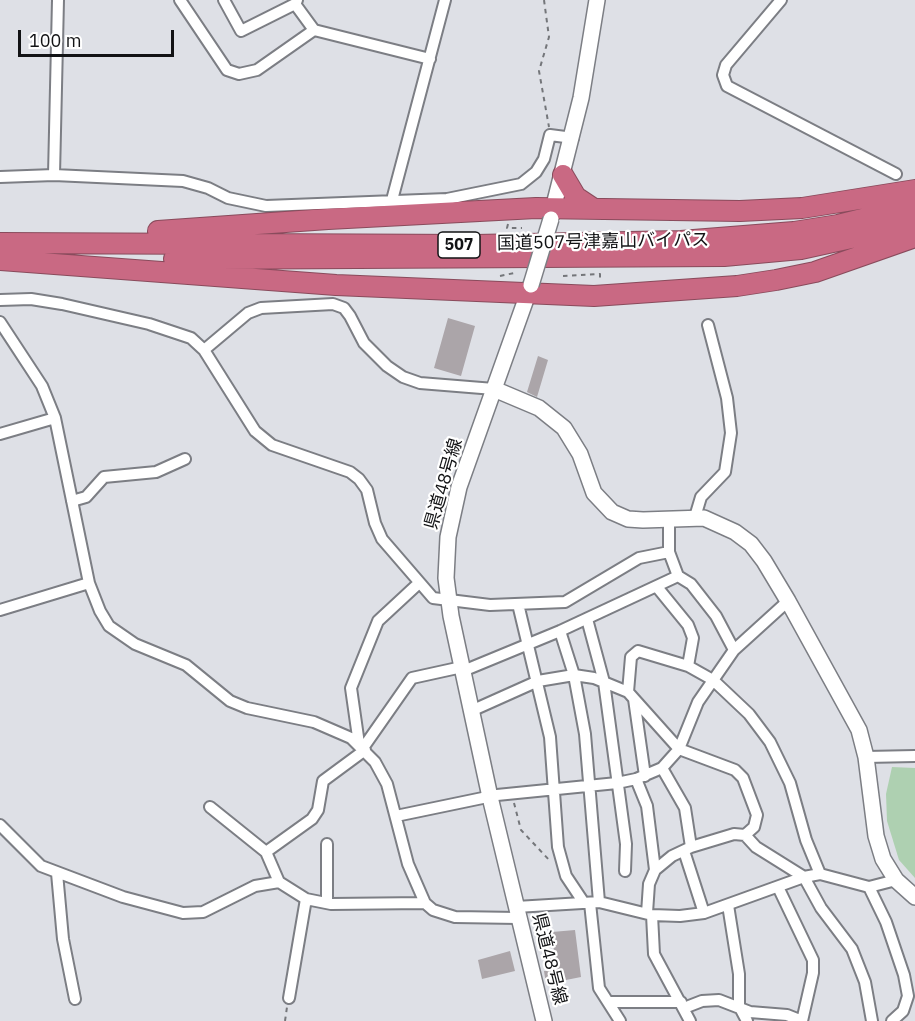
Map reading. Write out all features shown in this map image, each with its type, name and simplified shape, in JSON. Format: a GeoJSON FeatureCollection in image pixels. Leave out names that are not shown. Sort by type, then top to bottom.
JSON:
{"type":"FeatureCollection","features":[{"type":"Feature","properties":{"kind":"highway"},"geometry":{"type":"LineString","coordinates":[[563,175],[576,197],[591,207]]}},
{"type":"Feature","properties":{"kind":"highway"},"geometry":{"type":"LineString","coordinates":[[0,242],[339,218],[552,214],[591,207],[740,212],[802,208],[915,190]]}},
{"type":"Feature","properties":{"kind":"highway","name":"国道507号津嘉山バイパス"},"geometry":{"type":"LineString","coordinates":[[0,242],[475,245],[681,241],[794,232],[838,225],[915,206]]}},
{"type":"Feature","properties":{"kind":"highway","name":"国道507号津嘉山バイパス"},"geometry":{"type":"LineString","coordinates":[[0,260],[700,257],[801,249],[915,224]]}},
{"type":"Feature","properties":{"kind":"highway"},"geometry":{"type":"LineString","coordinates":[[0,260],[336,285],[530,290],[594,296],[737,286],[776,280],[814,272],[915,237]]}},
{"type":"Feature","properties":{"kind":"main road","name":"県道48号線"},"geometry":{"type":"LineString","coordinates":[[544,1021],[462,669],[449,600],[447,555],[451,519],[459,487],[530,290],[573,138],[590,54],[597,0]]}},
{"type":"Feature","properties":{"kind":"main road"},"geometry":{"type":"LineString","coordinates":[[494,389],[539,408],[564,428],[580,454],[594,493],[612,512],[628,519],[695,517],[715,521],[751,544],[788,601],[859,730],[866,757],[876,836],[883,859],[896,880],[915,897]]}},
{"type":"Feature","properties":{"kind":"street"},"geometry":{"type":"LineString","coordinates":[[54,175],[58,0]]}},
{"type":"Feature","properties":{"kind":"street"},"geometry":{"type":"LineString","coordinates":[[180,0],[227,70],[239,74],[257,70],[314,30]]}},
{"type":"Feature","properties":{"kind":"street"},"geometry":{"type":"LineString","coordinates":[[224,0],[241,32],[296,2],[314,30],[430,59]]}},
{"type":"Feature","properties":{"kind":"street"},"geometry":{"type":"LineString","coordinates":[[392,200],[445,0]]}},
{"type":"Feature","properties":{"kind":"street"},"geometry":{"type":"LineString","coordinates":[[781,0],[726,64],[723,75],[727,86],[896,174]]}},
{"type":"Feature","properties":{"kind":"street"},"geometry":{"type":"LineString","coordinates":[[0,177],[54,175],[183,181],[208,188],[228,198],[266,206],[447,199],[521,184],[536,172],[544,159],[550,135],[573,138]]}},
{"type":"Feature","properties":{"kind":"street"},"geometry":{"type":"LineString","coordinates":[[0,300],[31,299],[62,304],[149,324],[191,338],[204,350],[255,432],[272,445],[350,472],[358,479],[367,490],[375,523],[382,539],[433,597],[490,605],[565,602],[639,558],[669,552]]}},
{"type":"Feature","properties":{"kind":"street"},"geometry":{"type":"LineString","coordinates":[[204,350],[248,313],[261,308],[333,304],[344,308],[364,343],[387,366],[403,377],[420,383],[494,389]]}},
{"type":"Feature","properties":{"kind":"street"},"geometry":{"type":"LineString","coordinates":[[0,322],[42,386],[55,418],[89,583],[100,611],[120,636],[186,665],[230,701],[247,708],[314,722],[351,738],[362,747],[375,762],[387,784],[408,864],[424,903],[433,910],[455,916],[517,912],[591,902],[649,914],[680,916],[704,913],[804,877],[820,874],[869,887],[896,880]]}},
{"type":"Feature","properties":{"kind":"street"},"geometry":{"type":"LineString","coordinates":[[695,517],[701,497],[725,472],[731,433],[727,398],[708,325]]}},
{"type":"Feature","properties":{"kind":"street"},"geometry":{"type":"LineString","coordinates":[[0,434],[55,418]]}},
{"type":"Feature","properties":{"kind":"street"},"geometry":{"type":"LineString","coordinates":[[72,501],[86,497],[104,477],[156,472],[185,459]]}},
{"type":"Feature","properties":{"kind":"street"},"geometry":{"type":"LineString","coordinates":[[669,518],[669,552],[678,576],[691,584],[716,616],[734,650]]}},
{"type":"Feature","properties":{"kind":"street"},"geometry":{"type":"LineString","coordinates":[[266,852],[312,819],[318,810],[322,782],[362,747],[412,678],[462,669],[529,644],[678,576]]}},
{"type":"Feature","properties":{"kind":"street"},"geometry":{"type":"LineString","coordinates":[[0,610],[89,583]]}},
{"type":"Feature","properties":{"kind":"street"},"geometry":{"type":"LineString","coordinates":[[362,747],[351,688],[378,621],[419,583]]}},
{"type":"Feature","properties":{"kind":"street"},"geometry":{"type":"LineString","coordinates":[[657,587],[688,625],[693,638],[688,666]]}},
{"type":"Feature","properties":{"kind":"street"},"geometry":{"type":"LineString","coordinates":[[396,816],[490,797],[552,788],[617,783],[662,768],[679,749],[698,702],[734,650],[788,601]]}},
{"type":"Feature","properties":{"kind":"street"},"geometry":{"type":"LineString","coordinates":[[519,604],[550,737],[558,847],[566,876],[591,902]]}},
{"type":"Feature","properties":{"kind":"street"},"geometry":{"type":"LineString","coordinates":[[587,619],[604,682],[626,844],[625,871]]}},
{"type":"Feature","properties":{"kind":"street"},"geometry":{"type":"LineString","coordinates":[[560,631],[574,675],[585,734],[589,786],[591,902],[599,988],[620,1021]]}},
{"type":"Feature","properties":{"kind":"street"},"geometry":{"type":"LineString","coordinates":[[690,1021],[654,954],[649,914],[649,884],[655,870],[647,806],[640,777],[631,695],[630,657],[638,651],[688,666],[713,680],[748,714],[770,742],[790,783],[806,840],[820,874]]}},
{"type":"Feature","properties":{"kind":"street"},"geometry":{"type":"LineString","coordinates":[[471,711],[538,681],[574,675],[604,682],[631,695],[679,749],[735,770],[743,778],[757,815],[754,827],[745,835]]}},
{"type":"Feature","properties":{"kind":"street"},"geometry":{"type":"LineString","coordinates":[[866,757],[915,756]]}},
{"type":"Feature","properties":{"kind":"street"},"geometry":{"type":"LineString","coordinates":[[662,768],[685,808],[687,849],[704,913]]}},
{"type":"Feature","properties":{"kind":"street"},"geometry":{"type":"LineString","coordinates":[[210,807],[266,852],[279,882],[306,899],[327,903],[424,903]]}},
{"type":"Feature","properties":{"kind":"street"},"geometry":{"type":"LineString","coordinates":[[0,825],[41,866],[123,897],[183,913],[203,912],[255,886],[279,882]]}},
{"type":"Feature","properties":{"kind":"street"},"geometry":{"type":"LineString","coordinates":[[655,870],[687,849],[734,834],[745,835],[756,847],[804,877],[821,908],[852,949],[865,982],[872,1021]]}},
{"type":"Feature","properties":{"kind":"street"},"geometry":{"type":"LineString","coordinates":[[327,844],[327,903]]}},
{"type":"Feature","properties":{"kind":"street"},"geometry":{"type":"LineString","coordinates":[[57,873],[63,939],[75,999]]}},
{"type":"Feature","properties":{"kind":"street"},"geometry":{"type":"LineString","coordinates":[[608,1002],[682,1005],[719,1000],[750,1012],[787,1015],[802,1021],[813,974],[813,960],[778,887]]}},
{"type":"Feature","properties":{"kind":"street"},"geometry":{"type":"LineString","coordinates":[[869,887],[886,922],[911,996],[903,1011],[892,1021]]}},
{"type":"Feature","properties":{"kind":"street"},"geometry":{"type":"LineString","coordinates":[[289,998],[306,899]]}},
{"type":"Feature","properties":{"kind":"street"},"geometry":{"type":"LineString","coordinates":[[728,905],[739,974],[739,1006],[747,1021]]}},
{"type":"Feature","properties":{"kind":"path"},"geometry":{"type":"LineString","coordinates":[[544,0],[549,37],[539,71],[550,135]]}},
{"type":"Feature","properties":{"kind":"path"},"geometry":{"type":"LineString","coordinates":[[512,794],[521,830],[566,876]]}},
{"type":"Feature","properties":{"kind":"path"},"geometry":{"type":"LineString","coordinates":[[285,1021],[289,998]]}},
{"type":"Feature","properties":{"kind":"green space"},"geometry":{"type":"Polygon","coordinates":[[[892,767],[915,768],[915,878],[899,860],[887,821],[886,794],[892,767]]]}},
{"type":"Feature","properties":{"kind":"building"},"geometry":{"type":"Polygon","coordinates":[[[448,318],[475,326],[461,376],[434,368],[448,318]]]}},
{"type":"Feature","properties":{"kind":"building"},"geometry":{"type":"Polygon","coordinates":[[[538,356],[548,360],[537,397],[527,392],[538,356]]]}},
{"type":"Feature","properties":{"kind":"building"},"geometry":{"type":"Polygon","coordinates":[[[575,930],[581,977],[546,984],[544,971],[551,971],[549,952],[554,952],[552,932],[575,930]]]}},
{"type":"Feature","properties":{"kind":"building"},"geometry":{"type":"Polygon","coordinates":[[[510,951],[515,971],[482,979],[478,960],[510,951]]]}}]}
